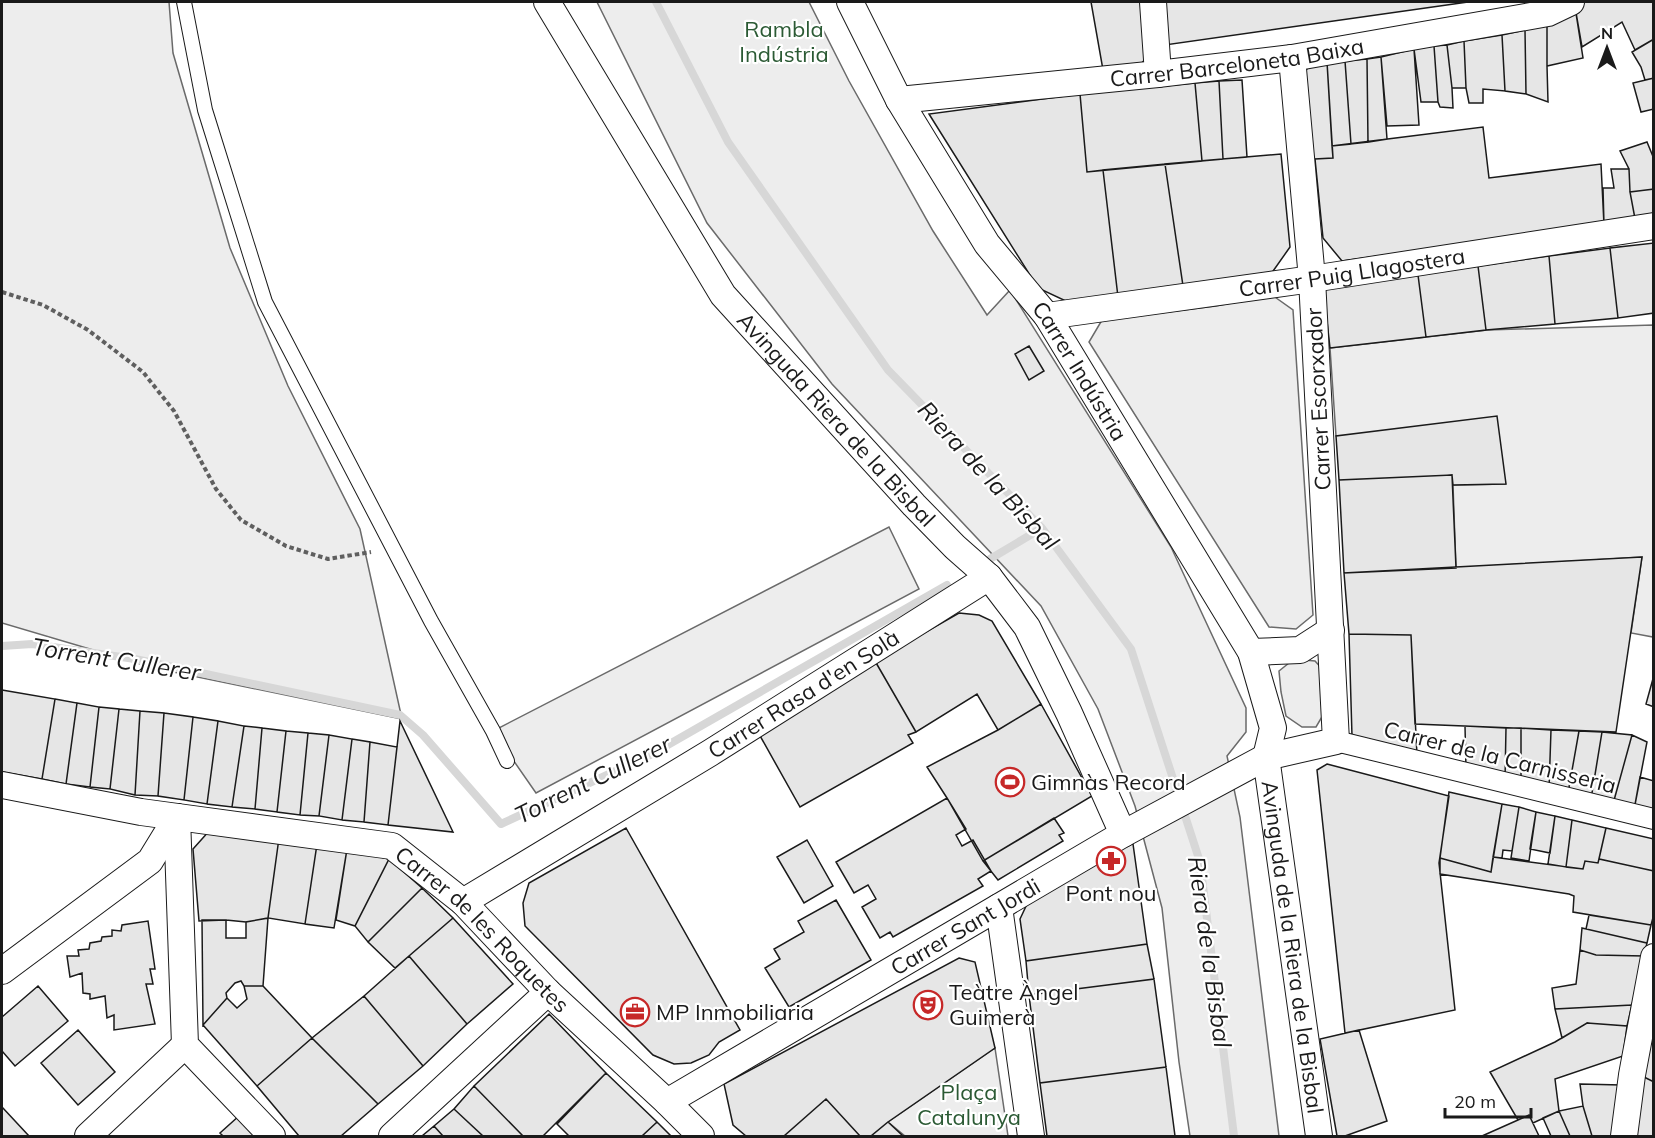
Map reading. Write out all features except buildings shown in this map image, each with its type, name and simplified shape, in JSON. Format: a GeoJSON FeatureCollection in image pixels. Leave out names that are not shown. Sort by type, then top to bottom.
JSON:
{"type":"FeatureCollection","features":[{"type":"Feature","properties":{"kind":"street","name":"Avinguda Riera de la Bisbal"},"geometry":{"type":"LineString","coordinates":[[547,2],[723,295],[914,505],[955,548],[989,577],[1027,627],[1131,830]]}},
{"type":"Feature","properties":{"kind":"street","name":"Carrer Indústria"},"geometry":{"type":"LineString","coordinates":[[850,2],[899,100],[987,244],[1047,316],[1251,652],[1273,728],[1266,757]]}},
{"type":"Feature","properties":{"kind":"street"},"geometry":{"type":"LineString","coordinates":[[1152,2],[1158,74]]}},
{"type":"Feature","properties":{"kind":"street","name":"Carrer Barceloneta Baixa"},"geometry":{"type":"LineString","coordinates":[[899,100],[1292,58],[1548,13],[1571,2]]}},
{"type":"Feature","properties":{"kind":"street","name":"Carrer Escorxador"},"geometry":{"type":"LineString","coordinates":[[1292,58],[1312,279],[1336,741]]}},
{"type":"Feature","properties":{"kind":"street","name":"Carrer Puig Llagostera"},"geometry":{"type":"LineString","coordinates":[[1047,316],[1312,279],[1653,226]]}},
{"type":"Feature","properties":{"kind":"street","name":"Carrer Rasa d'en Solà"},"geometry":{"type":"LineString","coordinates":[[463,902],[710,753],[989,577]]}},
{"type":"Feature","properties":{"kind":"street"},"geometry":{"type":"LineString","coordinates":[[1251,652],[1300,650],[1331,630]]}},
{"type":"Feature","properties":{"kind":"street","name":"Carrer Sant Jordi"},"geometry":{"type":"LineString","coordinates":[[667,1102],[1131,830],[1266,757],[1336,741]]}},
{"type":"Feature","properties":{"kind":"street","name":"Carrer de la Carnisseria"},"geometry":{"type":"LineString","coordinates":[[1336,741],[1653,819]]}},
{"type":"Feature","properties":{"kind":"street","name":"Avinguda de la Riera de la Bisbal"},"geometry":{"type":"LineString","coordinates":[[1266,757],[1319,1137]]}},
{"type":"Feature","properties":{"kind":"street","name":"Carrer de les Roquetes"},"geometry":{"type":"LineString","coordinates":[[2,785],[141,812],[392,846],[463,902],[548,992],[667,1102],[701,1137]]}},
{"type":"Feature","properties":{"kind":"street"},"geometry":{"type":"LineString","coordinates":[[2,971],[150,861],[177,816]]}},
{"type":"Feature","properties":{"kind":"street"},"geometry":{"type":"LineString","coordinates":[[177,816],[185,1046],[272,1137]]}},
{"type":"Feature","properties":{"kind":"street"},"geometry":{"type":"LineString","coordinates":[[999,907],[1031,1137]]}},
{"type":"Feature","properties":{"kind":"street"},"geometry":{"type":"LineString","coordinates":[[1624,1137],[1632,1075],[1653,957]]}},
{"type":"Feature","properties":{"kind":"street"},"geometry":{"type":"LineString","coordinates":[[392,1137],[548,992]]}},
{"type":"Feature","properties":{"kind":"street"},"geometry":{"type":"LineString","coordinates":[[88,1137],[185,1046]]}},
{"type":"Feature","properties":{"kind":"lane"},"geometry":{"type":"LineString","coordinates":[[184,2],[205,110],[265,302],[430,621],[493,731],[507,761]]}},
{"type":"Feature","properties":{"kind":"path"},"geometry":{"type":"LineString","coordinates":[[2,292],[43,305],[88,330],[143,372],[174,411],[216,489],[241,520],[286,546],[328,559],[393,548]]}},
{"type":"Feature","properties":{"kind":"green space"},"geometry":{"type":"Polygon","coordinates":[[[2,2],[169,2],[173,53],[230,248],[288,386],[360,529],[402,719],[154,668],[2,623],[2,2]]]}},
{"type":"Feature","properties":{"kind":"green space","name":"Rambla Indústria"},"geometry":{"type":"Polygon","coordinates":[[[597,2],[809,2],[849,81],[933,231],[987,315],[1010,290],[1171,547],[1246,708],[1246,732],[1227,756],[1240,817],[1279,1136],[1190,1136],[1179,1062],[1162,908],[1135,806],[1098,709],[1041,606],[832,384],[707,223],[597,2]]]}},
{"type":"Feature","properties":{"kind":"green space"},"geometry":{"type":"Polygon","coordinates":[[[1272,295],[1293,310],[1313,615],[1296,629],[1269,627],[1089,342],[1102,320],[1216,306],[1272,295]]]}},
{"type":"Feature","properties":{"kind":"green space"},"geometry":{"type":"Polygon","coordinates":[[[1653,325],[1653,637],[1631,633],[1642,557],[1456,568],[1453,485],[1506,484],[1336,436],[1330,348],[1487,330],[1653,325]]]}},
{"type":"Feature","properties":{"kind":"green space"},"geometry":{"type":"Polygon","coordinates":[[[889,527],[919,589],[536,793],[493,731],[889,527]]]}},
{"type":"Feature","properties":{"kind":"green space"},"geometry":{"type":"Polygon","coordinates":[[[1294,659],[1315,661],[1325,672],[1326,710],[1316,727],[1302,727],[1286,716],[1279,671],[1294,659]]]}},
{"type":"Feature","properties":{"kind":"green space","name":"Plaça Catalunya"},"geometry":{"type":"Polygon","coordinates":[[[995,1048],[1008,1136],[905,1136],[888,1122],[995,1048]]]}},
{"type":"Feature","properties":{"kind":"waterway","name":"Torrent Cullerer"},"geometry":{"type":"LineString","coordinates":[[656,2],[728,142],[888,370],[1042,528],[1131,649],[1200,862],[1234,1136]]}},
{"type":"Feature","properties":{"kind":"waterway","name":"Torrent Cullerer"},"geometry":{"type":"LineString","coordinates":[[990,559],[1042,528]]}},
{"type":"Feature","properties":{"kind":"waterway","name":"Torrent Cullerer"},"geometry":{"type":"LineString","coordinates":[[2,646],[32,644],[135,659],[400,715],[423,735],[501,824],[652,754],[947,585]]}},
{"type":"Feature","properties":{"kind":"place","name":"Gimnàs Record"},"geometry":{"type":"Point","coordinates":[1010,782]}},
{"type":"Feature","properties":{"kind":"place","name":"Pont nou"},"geometry":{"type":"Point","coordinates":[1111,861]}},
{"type":"Feature","properties":{"kind":"place","name":"Teàtre Àngel Guimerà"},"geometry":{"type":"Point","coordinates":[928,1005]}},
{"type":"Feature","properties":{"kind":"place","name":"MP Inmobiliaria"},"geometry":{"type":"Point","coordinates":[635,1012]}},
{"type":"Feature","properties":{"kind":"water label","name":"Riera de la Bisbal"},"geometry":{"type":"Point","coordinates":[988,476]}},
{"type":"Feature","properties":{"kind":"water label","name":"Riera de la Bisbal"},"geometry":{"type":"Point","coordinates":[1209,952]}}]}
